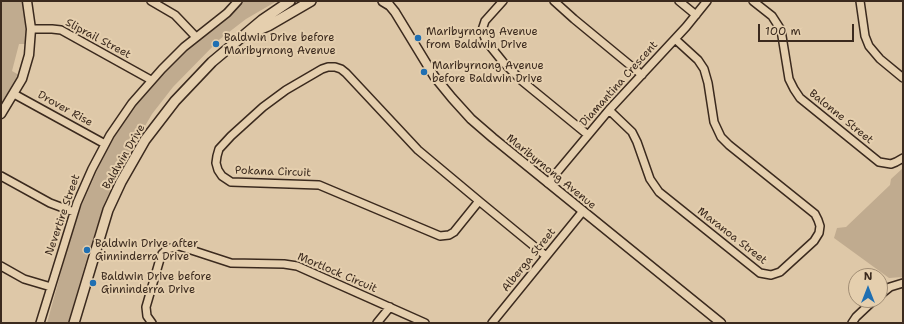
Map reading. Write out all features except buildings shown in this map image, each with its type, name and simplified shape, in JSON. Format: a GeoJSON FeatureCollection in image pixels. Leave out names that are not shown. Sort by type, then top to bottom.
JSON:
{"type":"FeatureCollection","features":[{"type":"Feature","properties":{"kind":"main road","name":"Baldwin Drive"},"geometry":{"type":"LineString","coordinates":[[74,323],[108,210],[121,182],[137,154],[164,114],[212,62],[266,17],[290,1]]}},
{"type":"Feature","properties":{"kind":"main road","name":"Baldwin Drive"},"geometry":{"type":"LineString","coordinates":[[246,35],[268,26],[311,1]]}},
{"type":"Feature","properties":{"kind":"street"},"geometry":{"type":"LineString","coordinates":[[1,114],[22,79],[27,63],[31,29],[27,1]]}},
{"type":"Feature","properties":{"kind":"street"},"geometry":{"type":"LineString","coordinates":[[151,1],[175,15],[196,37]]}},
{"type":"Feature","properties":{"kind":"street","name":"Nevertire Street"},"geometry":{"type":"LineString","coordinates":[[40,323],[74,212],[88,177],[105,144],[126,111],[151,80],[172,58],[227,13],[238,1]]}},
{"type":"Feature","properties":{"kind":"street"},"geometry":{"type":"LineString","coordinates":[[503,1],[485,21],[483,33],[486,41],[503,62],[522,81],[588,135]]}},
{"type":"Feature","properties":{"kind":"street"},"geometry":{"type":"LineString","coordinates":[[554,1],[642,75]]}},
{"type":"Feature","properties":{"kind":"street"},"geometry":{"type":"LineString","coordinates":[[679,1],[696,15]]}},
{"type":"Feature","properties":{"kind":"street","name":"Diamantina Crescent"},"geometry":{"type":"LineString","coordinates":[[548,183],[609,110],[675,39],[707,1]]}},
{"type":"Feature","properties":{"kind":"street","name":"Balonne Street"},"geometry":{"type":"LineString","coordinates":[[753,1],[772,16],[781,30],[789,79],[800,98],[879,162],[891,164],[903,158]]}},
{"type":"Feature","properties":{"kind":"street"},"geometry":{"type":"LineString","coordinates":[[860,1],[864,31],[869,46],[876,55],[903,78]]}},
{"type":"Feature","properties":{"kind":"street","name":"Maribyrnong Avenue"},"geometry":{"type":"LineString","coordinates":[[388,2],[425,62],[456,104],[482,129],[721,323]]}},
{"type":"Feature","properties":{"kind":"street","name":"Sliprail Street"},"geometry":{"type":"LineString","coordinates":[[31,29],[61,30],[151,80]]}},
{"type":"Feature","properties":{"kind":"street","name":"Maranoa Street"},"geometry":{"type":"LineString","coordinates":[[609,110],[632,132],[650,180],[659,192],[760,273],[771,276],[780,272],[814,241],[820,230],[815,214],[721,137],[714,122],[708,83],[704,69],[698,60],[675,39]]}},
{"type":"Feature","properties":{"kind":"street","name":"Pokana Circuit"},"geometry":{"type":"LineString","coordinates":[[479,201],[454,232],[446,236],[437,236],[319,185],[231,182],[218,170],[216,163],[217,156],[219,149],[231,136],[263,107],[286,90],[322,69],[335,67],[346,73],[422,155],[479,201],[546,256]]}},
{"type":"Feature","properties":{"kind":"street","name":"Drover Rise"},"geometry":{"type":"LineString","coordinates":[[14,94],[105,144]]}},
{"type":"Feature","properties":{"kind":"street"},"geometry":{"type":"LineString","coordinates":[[1,176],[50,203],[74,212]]}},
{"type":"Feature","properties":{"kind":"street","name":"Alberga Street"},"geometry":{"type":"LineString","coordinates":[[492,323],[583,211]]}},
{"type":"Feature","properties":{"kind":"street","name":"Mortlock Circuit"},"geometry":{"type":"LineString","coordinates":[[152,323],[147,316],[146,307],[160,260],[164,251],[176,246],[185,247],[231,263],[284,264],[297,266],[425,323]]}},
{"type":"Feature","properties":{"kind":"street"},"geometry":{"type":"LineString","coordinates":[[1,266],[24,279],[51,287]]}},
{"type":"Feature","properties":{"kind":"street"},"geometry":{"type":"LineString","coordinates":[[888,288],[903,283]]}},
{"type":"Feature","properties":{"kind":"street"},"geometry":{"type":"LineString","coordinates":[[377,323],[390,307]]}},
{"type":"Feature","properties":{"kind":"street"},"geometry":{"type":"LineString","coordinates":[[852,323],[866,308]]}},
{"type":"Feature","properties":{"kind":"shaded area"},"geometry":{"type":"Polygon","coordinates":[[[1,1],[22,1],[27,44],[19,44],[12,71],[19,75],[1,103],[1,1]]]}},
{"type":"Feature","properties":{"kind":"shaded area"},"geometry":{"type":"Polygon","coordinates":[[[242,1],[277,1],[246,19],[220,39],[173,87],[152,114],[121,167],[105,202],[68,323],[47,323],[76,218],[107,148],[137,103],[163,72],[196,41],[231,14],[242,1]]]}},
{"type":"Feature","properties":{"kind":"shaded area"},"geometry":{"type":"Polygon","coordinates":[[[903,168],[903,277],[889,278],[888,268],[875,268],[834,238],[837,228],[846,227],[890,185],[891,179],[903,168]]]}},
{"type":"Feature","properties":{"kind":"place","name":"Maribyrnong Avenue from Baldwin Drive"},"geometry":{"type":"Point","coordinates":[418,38]}},
{"type":"Feature","properties":{"kind":"place","name":"Baldwin Drive before Maribyrnong Avenue"},"geometry":{"type":"Point","coordinates":[216,44]}},
{"type":"Feature","properties":{"kind":"place","name":"Maribyrnong Avenue before Baldwin Drive"},"geometry":{"type":"Point","coordinates":[424,72]}},
{"type":"Feature","properties":{"kind":"place","name":"Baldwin Drive after Ginninderra Drive"},"geometry":{"type":"Point","coordinates":[87,250]}},
{"type":"Feature","properties":{"kind":"place","name":"Baldwin Drive before Ginninderra Drive"},"geometry":{"type":"Point","coordinates":[93,283]}}]}
